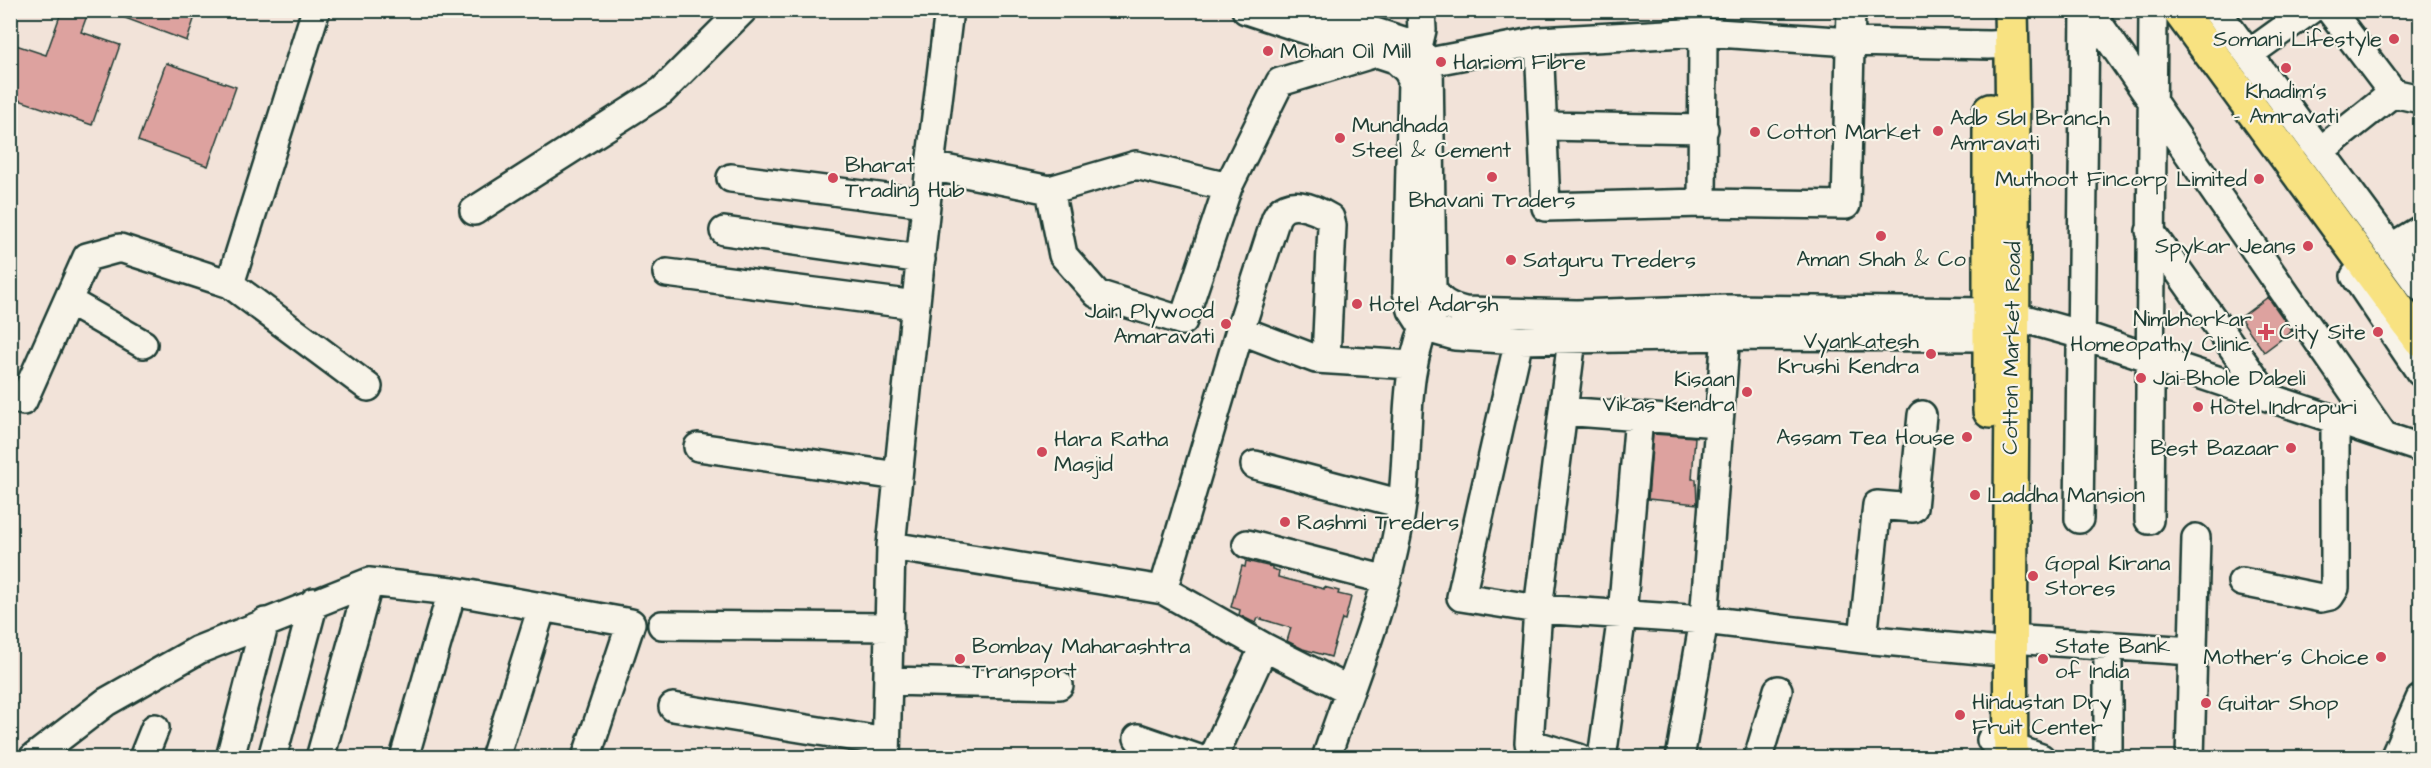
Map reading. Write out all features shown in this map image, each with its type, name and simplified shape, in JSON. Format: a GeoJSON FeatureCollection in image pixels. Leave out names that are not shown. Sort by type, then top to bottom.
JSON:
{"type":"FeatureCollection","features":[{"type":"Feature","properties":{"kind":"main road","name":"Cotton Market Road"},"geometry":{"type":"LineString","coordinates":[[1989,10],[2001,45],[2009,324],[2010,489],[2001,645],[2009,752]]}},
{"type":"Feature","properties":{"kind":"main road","name":"Cotton Market Road"},"geometry":{"type":"LineString","coordinates":[[2001,45],[2011,10]]}},
{"type":"Feature","properties":{"kind":"main road"},"geometry":{"type":"LineString","coordinates":[[2179,10],[2421,339]]}},
{"type":"Feature","properties":{"kind":"main road"},"geometry":{"type":"LineString","coordinates":[[2199,10],[2421,315]]}},
{"type":"Feature","properties":{"kind":"street"},"geometry":{"type":"LineString","coordinates":[[230,284],[316,10]]}},
{"type":"Feature","properties":{"kind":"street"},"geometry":{"type":"LineString","coordinates":[[474,211],[662,91],[743,10]]}},
{"type":"Feature","properties":{"kind":"street"},"geometry":{"type":"LineString","coordinates":[[673,707],[886,750],[891,546],[930,166],[949,10]]}},
{"type":"Feature","properties":{"kind":"street"},"geometry":{"type":"LineString","coordinates":[[1246,10],[1403,55]]}},
{"type":"Feature","properties":{"kind":"street"},"geometry":{"type":"LineString","coordinates":[[1306,10],[1403,55],[1412,79],[1407,291],[1412,310],[1423,327],[1455,336],[1519,340],[1572,339],[1727,323]]}},
{"type":"Feature","properties":{"kind":"street"},"geometry":{"type":"LineString","coordinates":[[1421,10],[1422,30],[1403,55],[1432,288],[1438,300],[1451,307],[1465,312],[1577,314],[1727,323],[2009,324],[2082,335],[2421,448]]}},
{"type":"Feature","properties":{"kind":"street"},"geometry":{"type":"LineString","coordinates":[[1539,41],[1546,207],[1702,203],[1846,205],[1851,10]]}},
{"type":"Feature","properties":{"kind":"street"},"geometry":{"type":"LineString","coordinates":[[2087,10],[2384,436]]}},
{"type":"Feature","properties":{"kind":"street"},"geometry":{"type":"LineString","coordinates":[[2079,519],[2087,10]]}},
{"type":"Feature","properties":{"kind":"street"},"geometry":{"type":"LineString","coordinates":[[2149,520],[2153,10]]}},
{"type":"Feature","properties":{"kind":"street"},"geometry":{"type":"LineString","coordinates":[[2173,10],[2421,372]]}},
{"type":"Feature","properties":{"kind":"street"},"geometry":{"type":"LineString","coordinates":[[2216,10],[2421,287]]}},
{"type":"Feature","properties":{"kind":"street"},"geometry":{"type":"LineString","coordinates":[[2249,54],[2310,10]]}},
{"type":"Feature","properties":{"kind":"street"},"geometry":{"type":"LineString","coordinates":[[2331,10],[2393,93],[2421,99]]}},
{"type":"Feature","properties":{"kind":"street"},"geometry":{"type":"LineString","coordinates":[[1050,190],[1063,255],[1097,294],[1183,321],[1228,187],[1280,82],[1403,55],[1539,41],[1703,32],[1851,42],[2001,45]]}},
{"type":"Feature","properties":{"kind":"street"},"geometry":{"type":"LineString","coordinates":[[1702,203],[1703,32]]}},
{"type":"Feature","properties":{"kind":"street"},"geometry":{"type":"LineString","coordinates":[[2320,151],[2393,93]]}},
{"type":"Feature","properties":{"kind":"street"},"geometry":{"type":"LineString","coordinates":[[1544,126],[1704,129]]}},
{"type":"Feature","properties":{"kind":"street"},"geometry":{"type":"LineString","coordinates":[[930,166],[1050,190],[1136,165],[1228,187]]}},
{"type":"Feature","properties":{"kind":"street"},"geometry":{"type":"LineString","coordinates":[[731,178],[926,203]]}},
{"type":"Feature","properties":{"kind":"street"},"geometry":{"type":"LineString","coordinates":[[1163,590],[1240,330],[1280,211],[1292,204],[1324,214],[1330,218],[1332,226],[1326,359]]}},
{"type":"Feature","properties":{"kind":"street"},"geometry":{"type":"LineString","coordinates":[[2392,247],[2421,230]]}},
{"type":"Feature","properties":{"kind":"street"},"geometry":{"type":"LineString","coordinates":[[723,231],[921,259]]}},
{"type":"Feature","properties":{"kind":"street"},"geometry":{"type":"LineString","coordinates":[[2150,231],[2268,397]]}},
{"type":"Feature","properties":{"kind":"street"},"geometry":{"type":"LineString","coordinates":[[23,401],[87,257],[120,248],[230,284],[368,387]]}},
{"type":"Feature","properties":{"kind":"street"},"geometry":{"type":"LineString","coordinates":[[667,273],[916,305]]}},
{"type":"Feature","properties":{"kind":"street"},"geometry":{"type":"LineString","coordinates":[[1326,758],[1387,580],[1402,504],[1412,365],[1423,327],[1438,300]]}},
{"type":"Feature","properties":{"kind":"street"},"geometry":{"type":"LineString","coordinates":[[68,301],[143,344]]}},
{"type":"Feature","properties":{"kind":"street"},"geometry":{"type":"LineString","coordinates":[[1680,758],[1704,620],[1727,323]]}},
{"type":"Feature","properties":{"kind":"street"},"geometry":{"type":"LineString","coordinates":[[1240,330],[1316,359],[1412,365]]}},
{"type":"Feature","properties":{"kind":"street"},"geometry":{"type":"LineString","coordinates":[[1572,339],[1538,609],[1526,750],[1579,758]]}},
{"type":"Feature","properties":{"kind":"street"},"geometry":{"type":"LineString","coordinates":[[1519,340],[1461,597],[1538,609],[1704,620],[1863,639],[2001,645],[2109,646],[2192,651]]}},
{"type":"Feature","properties":{"kind":"street"},"geometry":{"type":"LineString","coordinates":[[1563,411],[1718,423]]}},
{"type":"Feature","properties":{"kind":"street"},"geometry":{"type":"LineString","coordinates":[[1863,639],[1877,505],[1912,508],[1922,415]]}},
{"type":"Feature","properties":{"kind":"street"},"geometry":{"type":"LineString","coordinates":[[1602,758],[1622,615],[1639,417]]}},
{"type":"Feature","properties":{"kind":"street"},"geometry":{"type":"LineString","coordinates":[[2242,582],[2320,598],[2330,596],[2335,588],[2335,419]]}},
{"type":"Feature","properties":{"kind":"street"},"geometry":{"type":"LineString","coordinates":[[698,447],[898,476]]}},
{"type":"Feature","properties":{"kind":"street"},"geometry":{"type":"LineString","coordinates":[[1255,465],[1402,504]]}},
{"type":"Feature","properties":{"kind":"street"},"geometry":{"type":"LineString","coordinates":[[2190,758],[2196,537]]}},
{"type":"Feature","properties":{"kind":"street"},"geometry":{"type":"LineString","coordinates":[[1247,544],[1387,580]]}},
{"type":"Feature","properties":{"kind":"street"},"geometry":{"type":"LineString","coordinates":[[891,546],[1163,590],[1264,647],[1349,690]]}},
{"type":"Feature","properties":{"kind":"street"},"geometry":{"type":"LineString","coordinates":[[320,758],[369,582]]}},
{"type":"Feature","properties":{"kind":"street"},"geometry":{"type":"LineString","coordinates":[[33,758],[106,702],[198,650],[369,582],[452,591],[631,623],[586,758]]}},
{"type":"Feature","properties":{"kind":"street"},"geometry":{"type":"LineString","coordinates":[[404,758],[452,591]]}},
{"type":"Feature","properties":{"kind":"street"},"geometry":{"type":"LineString","coordinates":[[272,758],[314,602]]}},
{"type":"Feature","properties":{"kind":"street"},"geometry":{"type":"LineString","coordinates":[[495,758],[542,607]]}},
{"type":"Feature","properties":{"kind":"street"},"geometry":{"type":"LineString","coordinates":[[230,758],[265,622]]}},
{"type":"Feature","properties":{"kind":"street"},"geometry":{"type":"LineString","coordinates":[[662,625],[890,627]]}},
{"type":"Feature","properties":{"kind":"street"},"geometry":{"type":"LineString","coordinates":[[2108,758],[2109,646]]}},
{"type":"Feature","properties":{"kind":"street"},"geometry":{"type":"LineString","coordinates":[[1213,758],[1264,647]]}},
{"type":"Feature","properties":{"kind":"street"},"geometry":{"type":"LineString","coordinates":[[889,681],[1059,685]]}},
{"type":"Feature","properties":{"kind":"street"},"geometry":{"type":"LineString","coordinates":[[1758,758],[1778,690]]}},
{"type":"Feature","properties":{"kind":"street"},"geometry":{"type":"LineString","coordinates":[[2394,758],[2421,699]]}},
{"type":"Feature","properties":{"kind":"street"},"geometry":{"type":"LineString","coordinates":[[143,758],[155,728]]}},
{"type":"Feature","properties":{"kind":"street"},"geometry":{"type":"LineString","coordinates":[[1138,738],[1196,758]]}},
{"type":"Feature","properties":{"kind":"building"},"geometry":{"type":"Polygon","coordinates":[[[62,10],[89,10],[81,32],[120,45],[92,125],[10,97],[10,43],[46,55],[62,10]]]}},
{"type":"Feature","properties":{"kind":"building"},"geometry":{"type":"Polygon","coordinates":[[[109,10],[197,10],[187,41],[109,12],[109,10]]]}},
{"type":"Feature","properties":{"kind":"building"},"geometry":{"type":"Polygon","coordinates":[[[166,63],[236,87],[208,166],[138,141],[166,63]]]}},
{"type":"Feature","properties":{"kind":"building"},"geometry":{"type":"Polygon","coordinates":[[[2268,297],[2292,331],[2264,352],[2240,318],[2268,297]]]}},
{"type":"Feature","properties":{"kind":"building"},"geometry":{"type":"Polygon","coordinates":[[[1653,434],[1695,437],[1692,479],[1696,479],[1697,504],[1648,499],[1653,434]]]}},
{"type":"Feature","properties":{"kind":"building"},"geometry":{"type":"Polygon","coordinates":[[[1246,561],[1272,567],[1279,571],[1278,577],[1339,591],[1338,594],[1351,597],[1331,657],[1303,649],[1287,641],[1291,628],[1258,618],[1256,623],[1239,615],[1240,610],[1231,607],[1242,566],[1245,567],[1246,561]]]}},
{"type":"Feature","properties":{"kind":"place","name":"Somani Lifestyle"},"geometry":{"type":"Point","coordinates":[2394,39]}},
{"type":"Feature","properties":{"kind":"place","name":"Mohan Oil Mill"},"geometry":{"type":"Point","coordinates":[1268,51]}},
{"type":"Feature","properties":{"kind":"place","name":"Hariom Fibre"},"geometry":{"type":"Point","coordinates":[1441,62]}},
{"type":"Feature","properties":{"kind":"place","name":"Khadim's - Amravati"},"geometry":{"type":"Point","coordinates":[2286,68]}},
{"type":"Feature","properties":{"kind":"place","name":"Adb SbI Branch Amravati"},"geometry":{"type":"Point","coordinates":[1938,131]}},
{"type":"Feature","properties":{"kind":"place","name":"Cotton Market"},"geometry":{"type":"Point","coordinates":[1755,132]}},
{"type":"Feature","properties":{"kind":"place","name":"Mundhada Steel & Cement"},"geometry":{"type":"Point","coordinates":[1340,138]}},
{"type":"Feature","properties":{"kind":"place","name":"Bhavani Traders"},"geometry":{"type":"Point","coordinates":[1492,177]}},
{"type":"Feature","properties":{"kind":"place","name":"Bharat Trading Hub"},"geometry":{"type":"Point","coordinates":[833,178]}},
{"type":"Feature","properties":{"kind":"place","name":"Muthoot Fincorp Limited"},"geometry":{"type":"Point","coordinates":[2259,179]}},
{"type":"Feature","properties":{"kind":"place","name":"Aman Shah & Co"},"geometry":{"type":"Point","coordinates":[1881,236]}},
{"type":"Feature","properties":{"kind":"place","name":"Spykar Jeans"},"geometry":{"type":"Point","coordinates":[2308,246]}},
{"type":"Feature","properties":{"kind":"place","name":"Satguru Treders"},"geometry":{"type":"Point","coordinates":[1511,260]}},
{"type":"Feature","properties":{"kind":"place","name":"Hotel Adarsh"},"geometry":{"type":"Point","coordinates":[1357,304]}},
{"type":"Feature","properties":{"kind":"place","name":"Jain Plywood Amaravati"},"geometry":{"type":"Point","coordinates":[1226,324]}},
{"type":"Feature","properties":{"kind":"place","name":"Nimbhorkar Homeopathy Clinic"},"geometry":{"type":"Point","coordinates":[2266,332]}},
{"type":"Feature","properties":{"kind":"place","name":"City Site"},"geometry":{"type":"Point","coordinates":[2378,332]}},
{"type":"Feature","properties":{"kind":"place","name":"Vyankatesh Krushi Kendra"},"geometry":{"type":"Point","coordinates":[1931,354]}},
{"type":"Feature","properties":{"kind":"place","name":"Jai-Bhole Dabeli"},"geometry":{"type":"Point","coordinates":[2141,378]}},
{"type":"Feature","properties":{"kind":"place","name":"Kisaan Vikas Kendra"},"geometry":{"type":"Point","coordinates":[1747,392]}},
{"type":"Feature","properties":{"kind":"place","name":"Hotel Indrapuri"},"geometry":{"type":"Point","coordinates":[2198,407]}},
{"type":"Feature","properties":{"kind":"place","name":"Assam Tea House"},"geometry":{"type":"Point","coordinates":[1967,437]}},
{"type":"Feature","properties":{"kind":"place","name":"Best Bazaar"},"geometry":{"type":"Point","coordinates":[2291,448]}},
{"type":"Feature","properties":{"kind":"place","name":"Hara Ratha Masjid"},"geometry":{"type":"Point","coordinates":[1042,452]}},
{"type":"Feature","properties":{"kind":"place","name":"Laddha Mansion"},"geometry":{"type":"Point","coordinates":[1975,495]}},
{"type":"Feature","properties":{"kind":"place","name":"Rashmi Treders"},"geometry":{"type":"Point","coordinates":[1285,522]}},
{"type":"Feature","properties":{"kind":"place","name":"Gopal Kirana Stores"},"geometry":{"type":"Point","coordinates":[2033,576]}},
{"type":"Feature","properties":{"kind":"place","name":"Mother's Choice"},"geometry":{"type":"Point","coordinates":[2381,657]}},
{"type":"Feature","properties":{"kind":"place","name":"Bombay Maharashtra Transport"},"geometry":{"type":"Point","coordinates":[960,659]}},
{"type":"Feature","properties":{"kind":"place","name":"State Bank of India"},"geometry":{"type":"Point","coordinates":[2043,659]}},
{"type":"Feature","properties":{"kind":"place","name":"Guitar Shop"},"geometry":{"type":"Point","coordinates":[2206,703]}},
{"type":"Feature","properties":{"kind":"place","name":"Hindustan Dry Fruit Center"},"geometry":{"type":"Point","coordinates":[1960,715]}}]}
